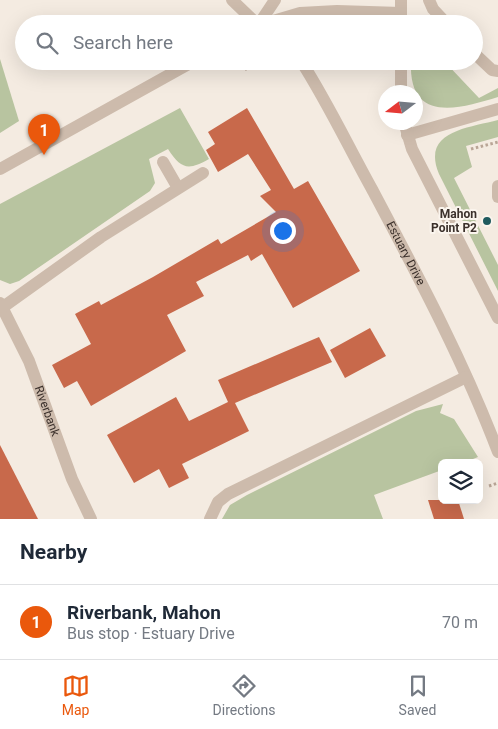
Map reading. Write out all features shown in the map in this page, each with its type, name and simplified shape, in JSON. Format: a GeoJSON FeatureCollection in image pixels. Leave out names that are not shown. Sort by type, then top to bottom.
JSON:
{"type":"FeatureCollection","features":[{"type":"Feature","properties":{"kind":"street"},"geometry":{"type":"LineString","coordinates":[[232,0],[249,15]]}},
{"type":"Feature","properties":{"kind":"street"},"geometry":{"type":"LineString","coordinates":[[265,15],[275,0]]}},
{"type":"Feature","properties":{"kind":"street"},"geometry":{"type":"LineString","coordinates":[[429,0],[439,15]]}},
{"type":"Feature","properties":{"kind":"street"},"geometry":{"type":"LineString","coordinates":[[296,15],[308,12],[337,10],[401,12]]}},
{"type":"Feature","properties":{"kind":"street"},"geometry":{"type":"LineString","coordinates":[[483,62],[492,70],[498,71]]}},
{"type":"Feature","properties":{"kind":"street"},"geometry":{"type":"LineString","coordinates":[[0,169],[178,70]]}},
{"type":"Feature","properties":{"kind":"street","name":"Estuary Drive"},"geometry":{"type":"LineString","coordinates":[[306,70],[325,101],[437,313],[498,452]]}},
{"type":"Feature","properties":{"kind":"street"},"geometry":{"type":"LineString","coordinates":[[401,70],[401,85]]}},
{"type":"Feature","properties":{"kind":"street"},"geometry":{"type":"LineString","coordinates":[[423,125],[498,108]]}},
{"type":"Feature","properties":{"kind":"street"},"geometry":{"type":"LineString","coordinates":[[405,130],[412,149],[498,318]]}},
{"type":"Feature","properties":{"kind":"street"},"geometry":{"type":"LineString","coordinates":[[163,162],[178,188]]}},
{"type":"Feature","properties":{"kind":"street"},"geometry":{"type":"LineString","coordinates":[[2,305],[101,237],[203,173]]}},
{"type":"Feature","properties":{"kind":"street"},"geometry":{"type":"LineString","coordinates":[[498,186],[498,197]]}},
{"type":"Feature","properties":{"kind":"street","name":"Riverbank"},"geometry":{"type":"LineString","coordinates":[[2,305],[29,361],[72,479],[91,519]]}},
{"type":"Feature","properties":{"kind":"street"},"geometry":{"type":"LineString","coordinates":[[210,519],[218,502],[228,494],[466,376]]}},
{"type":"Feature","properties":{"kind":"path"},"geometry":{"type":"LineString","coordinates":[[471,150],[498,142]]}},
{"type":"Feature","properties":{"kind":"path"},"geometry":{"type":"LineString","coordinates":[[489,486],[498,483]]}},
{"type":"Feature","properties":{"kind":"green space"},"geometry":{"type":"Polygon","coordinates":[[[0,59],[19,121],[0,133],[0,59]]]}},
{"type":"Feature","properties":{"kind":"green space"},"geometry":{"type":"Polygon","coordinates":[[[411,70],[453,70],[479,98],[498,88],[498,97],[468,105],[439,107],[427,103],[423,99],[423,85],[414,85],[411,70]]]}},
{"type":"Feature","properties":{"kind":"green space"},"geometry":{"type":"Polygon","coordinates":[[[180,108],[209,159],[196,165],[186,166],[177,161],[168,149],[149,159],[155,183],[150,191],[19,281],[10,284],[0,280],[0,204],[180,108]]]}},
{"type":"Feature","properties":{"kind":"green space"},"geometry":{"type":"Polygon","coordinates":[[[498,120],[498,137],[466,146],[472,167],[454,178],[498,265],[498,291],[439,174],[435,160],[436,149],[442,140],[451,134],[461,129],[498,120]]]}},
{"type":"Feature","properties":{"kind":"green space"},"geometry":{"type":"Polygon","coordinates":[[[443,404],[440,413],[454,419],[478,457],[473,459],[438,459],[438,471],[374,495],[383,519],[222,519],[230,505],[247,495],[416,411],[443,404]]]}},
{"type":"Feature","properties":{"kind":"building"},"geometry":{"type":"Polygon","coordinates":[[[247,108],[294,189],[308,181],[360,271],[293,308],[262,254],[251,261],[248,255],[196,282],[204,296],[167,315],[186,351],[91,406],[77,381],[64,388],[52,365],[91,344],[75,314],[99,301],[101,305],[218,239],[221,244],[276,212],[260,196],[271,190],[248,154],[218,172],[206,150],[215,144],[208,132],[247,108]]]}},
{"type":"Feature","properties":{"kind":"building"},"geometry":{"type":"Polygon","coordinates":[[[370,328],[386,356],[345,378],[330,350],[370,328]]]}},
{"type":"Feature","properties":{"kind":"building"},"geometry":{"type":"Polygon","coordinates":[[[319,337],[332,362],[235,403],[249,431],[182,464],[189,478],[169,488],[159,469],[134,483],[107,435],[176,397],[189,421],[228,402],[218,380],[319,337]]]}},
{"type":"Feature","properties":{"kind":"building"},"geometry":{"type":"Polygon","coordinates":[[[0,445],[38,519],[0,519],[0,445]]]}},
{"type":"Feature","properties":{"kind":"building"},"geometry":{"type":"Polygon","coordinates":[[[428,500],[438,500],[438,504],[459,504],[464,519],[434,519],[428,500]]]}},
{"type":"Feature","properties":{"kind":"place","name":"Riverbank, Mahon"},"geometry":{"type":"Point","coordinates":[44,155]}},
{"type":"Feature","properties":{"kind":"place","name":"Mahon Point P2"},"geometry":{"type":"Point","coordinates":[487,221]}}]}
